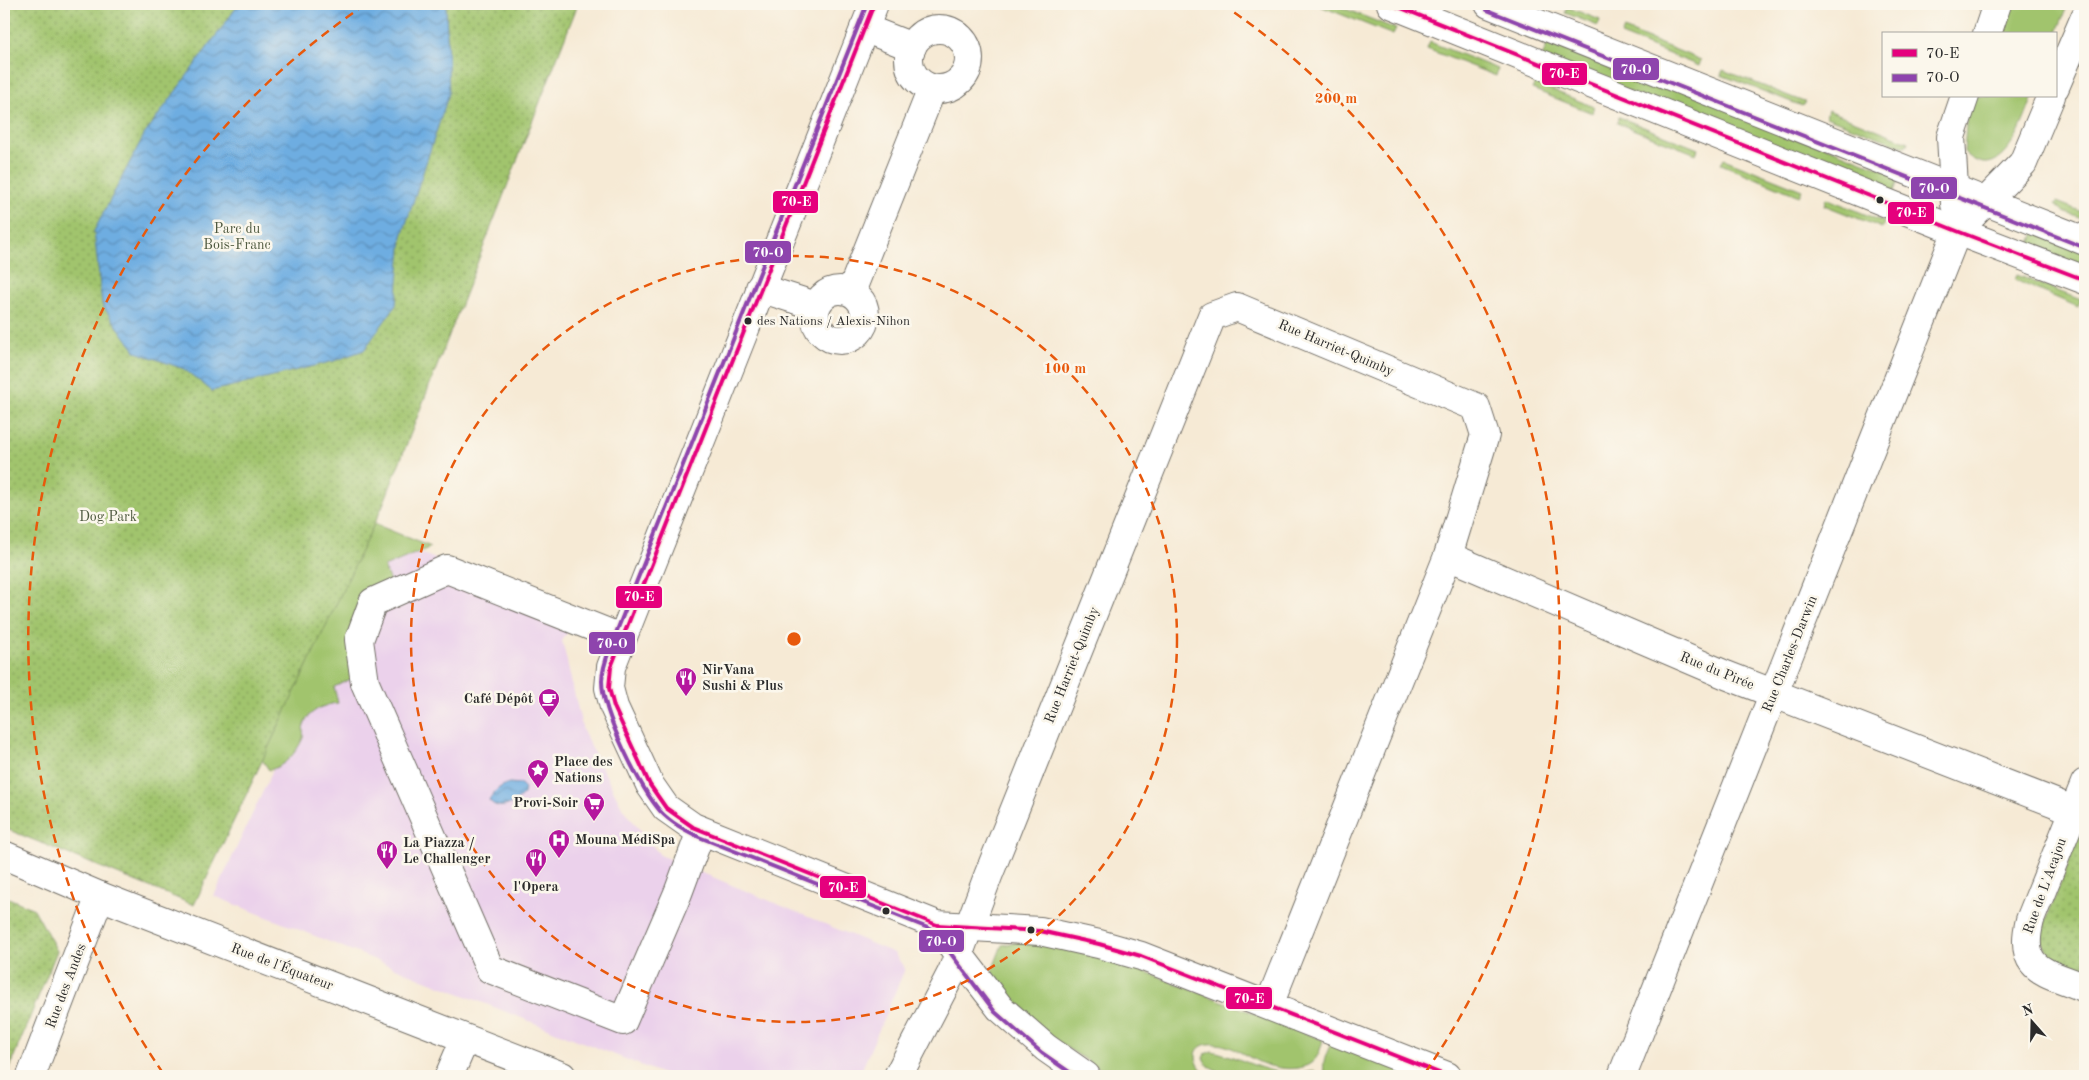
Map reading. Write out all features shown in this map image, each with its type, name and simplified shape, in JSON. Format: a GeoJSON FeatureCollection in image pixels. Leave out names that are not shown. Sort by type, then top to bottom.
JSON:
{"type":"FeatureCollection","features":[{"type":"Feature","properties":{"kind":"street"},"geometry":{"type":"LineString","coordinates":[[1391,4],[1957,231],[2085,280]]}},
{"type":"Feature","properties":{"kind":"street"},"geometry":{"type":"LineString","coordinates":[[1988,32],[1997,4]]}},
{"type":"Feature","properties":{"kind":"street"},"geometry":{"type":"LineString","coordinates":[[1488,42],[1498,5],[2085,241]]}},
{"type":"Feature","properties":{"kind":"street"},"geometry":{"type":"LineString","coordinates":[[912,47],[869,16],[621,638],[608,678],[614,707],[650,785],[658,798],[677,817],[701,831],[937,925],[1040,930],[1141,956],[1447,1076]]}},
{"type":"Feature","properties":{"kind":"street"},"geometry":{"type":"LineString","coordinates":[[2056,85],[2085,17]]}},
{"type":"Feature","properties":{"kind":"street"},"geometry":{"type":"LineString","coordinates":[[948,29],[964,41],[969,50],[968,70],[955,85],[946,89],[932,89],[918,81],[912,73],[909,63],[912,47],[919,36],[928,31],[948,29]]}},
{"type":"Feature","properties":{"kind":"street"},"geometry":{"type":"LineString","coordinates":[[851,292],[932,89]]}},
{"type":"Feature","properties":{"kind":"street","name":"Rue Charles-Darwin"},"geometry":{"type":"LineString","coordinates":[[1957,231],[1951,137],[1964,98]]}},
{"type":"Feature","properties":{"kind":"street","name":"Rue Charles-Darwin"},"geometry":{"type":"LineString","coordinates":[[1622,1076],[1957,231],[2023,163],[2051,98]]}},
{"type":"Feature","properties":{"kind":"street"},"geometry":{"type":"LineString","coordinates":[[760,288],[816,306]]}},
{"type":"Feature","properties":{"kind":"street"},"geometry":{"type":"LineString","coordinates":[[834,290],[851,292],[858,297],[865,312],[861,328],[856,335],[848,339],[840,340],[825,336],[815,323],[816,306],[820,299],[834,290]]}},
{"type":"Feature","properties":{"kind":"street","name":"Rue Harriet-Quimby"},"geometry":{"type":"LineString","coordinates":[[898,1076],[952,972],[992,867],[1212,316],[1237,307],[1476,407],[1485,435],[1448,556],[1269,1005]]}},
{"type":"Feature","properties":{"kind":"street","name":"Rue du Pirée"},"geometry":{"type":"LineString","coordinates":[[1448,556],[1726,675],[2074,810]]}},
{"type":"Feature","properties":{"kind":"street"},"geometry":{"type":"LineString","coordinates":[[621,638],[447,569],[373,602],[359,640],[365,683],[490,969],[623,1021],[678,893],[701,831]]}},
{"type":"Feature","properties":{"kind":"street","name":"Rue de L'Acajou"},"geometry":{"type":"LineString","coordinates":[[2085,784],[2030,920],[2026,940],[2028,953],[2035,965],[2085,988]]}},
{"type":"Feature","properties":{"kind":"street","name":"Rue de l'Équateur"},"geometry":{"type":"LineString","coordinates":[[4,855],[100,896],[562,1076]]}},
{"type":"Feature","properties":{"kind":"street","name":"Rue des Andes"},"geometry":{"type":"LineString","coordinates":[[31,1076],[100,896]]}},
{"type":"Feature","properties":{"kind":"street"},"geometry":{"type":"LineString","coordinates":[[937,925],[1000,1008],[1020,1028],[1086,1076]]}},
{"type":"Feature","properties":{"kind":"street"},"geometry":{"type":"LineString","coordinates":[[449,1076],[465,1038]]}},
{"type":"Feature","properties":{"kind":"shaded area"},"geometry":{"type":"Polygon","coordinates":[[[381,539],[582,612],[562,640],[583,731],[623,809],[660,855],[894,953],[905,969],[859,1076],[668,1076],[214,896],[381,539]]]}},
{"type":"Feature","properties":{"kind":"green space","name":"Parc du Bois-Franc"},"geometry":{"type":"Polygon","coordinates":[[[4,4],[578,4],[383,505],[194,905],[4,828],[4,4]]]}},
{"type":"Feature","properties":{"kind":"green space"},"geometry":{"type":"Polygon","coordinates":[[[1315,4],[1333,4],[1396,29],[1393,35],[1315,4]]]}},
{"type":"Feature","properties":{"kind":"green space"},"geometry":{"type":"Polygon","coordinates":[[[2002,4],[2068,4],[2056,34],[2056,32],[1992,32],[2002,4]]]}},
{"type":"Feature","properties":{"kind":"green space"},"geometry":{"type":"Polygon","coordinates":[[[1567,7],[1600,20],[1598,26],[1565,13],[1567,7]]]}},
{"type":"Feature","properties":{"kind":"green space"},"geometry":{"type":"Polygon","coordinates":[[[1624,29],[1701,60],[1699,66],[1621,35],[1624,29]]]}},
{"type":"Feature","properties":{"kind":"green space"},"geometry":{"type":"Polygon","coordinates":[[[1550,38],[1900,176],[1892,196],[1542,57],[1550,38]]]}},
{"type":"Feature","properties":{"kind":"green space"},"geometry":{"type":"Polygon","coordinates":[[[1430,42],[1498,69],[1496,76],[1427,49],[1430,42]]]}},
{"type":"Feature","properties":{"kind":"green space"},"geometry":{"type":"Polygon","coordinates":[[[1723,70],[1805,102],[1802,106],[1721,75],[1723,70]]]}},
{"type":"Feature","properties":{"kind":"green space"},"geometry":{"type":"Polygon","coordinates":[[[1535,83],[1594,107],[1592,113],[1532,89],[1535,83]]]}},
{"type":"Feature","properties":{"kind":"green space"},"geometry":{"type":"Polygon","coordinates":[[[1968,98],[2032,98],[2017,136],[1999,158],[1989,163],[1977,161],[1964,152],[1968,98]]]}},
{"type":"Feature","properties":{"kind":"green space"},"geometry":{"type":"Polygon","coordinates":[[[1828,110],[1908,142],[1906,147],[1826,117],[1828,110]]]}},
{"type":"Feature","properties":{"kind":"green space"},"geometry":{"type":"Polygon","coordinates":[[[1619,117],[1698,149],[1696,154],[1617,123],[1619,117]]]}},
{"type":"Feature","properties":{"kind":"green space"},"geometry":{"type":"Polygon","coordinates":[[[1724,159],[1802,190],[1799,196],[1721,164],[1724,159]]]}},
{"type":"Feature","properties":{"kind":"green space"},"geometry":{"type":"Polygon","coordinates":[[[1826,198],[1884,222],[1882,228],[1824,205],[1826,198]]]}},
{"type":"Feature","properties":{"kind":"green space"},"geometry":{"type":"Polygon","coordinates":[[[2057,202],[2085,213],[2085,220],[2064,212],[2055,204],[2057,202]]]}},
{"type":"Feature","properties":{"kind":"green space"},"geometry":{"type":"Polygon","coordinates":[[[2036,230],[2085,249],[2085,274],[2028,251],[2036,230]]]}},
{"type":"Feature","properties":{"kind":"green space"},"geometry":{"type":"Polygon","coordinates":[[[2017,275],[2081,300],[2078,307],[2015,280],[2017,275]]]}},
{"type":"Feature","properties":{"kind":"green space"},"geometry":{"type":"Polygon","coordinates":[[[365,515],[377,525],[431,547],[384,567],[391,584],[353,678],[334,687],[338,703],[328,705],[313,712],[306,720],[303,727],[303,738],[296,750],[280,766],[269,770],[263,761],[251,750],[365,515]]]}},
{"type":"Feature","properties":{"kind":"green space"},"geometry":{"type":"Polygon","coordinates":[[[2085,821],[2085,973],[2051,959],[2042,942],[2042,930],[2085,821]]]}},
{"type":"Feature","properties":{"kind":"green space"},"geometry":{"type":"Polygon","coordinates":[[[4,896],[34,909],[57,951],[6,1076],[4,1076],[4,896]]]}},
{"type":"Feature","properties":{"kind":"green space"},"geometry":{"type":"Polygon","coordinates":[[[1034,942],[1115,960],[1323,1040],[1319,1052],[1311,1063],[1289,1069],[1273,1067],[1259,1062],[1228,1047],[1208,1044],[1202,1046],[1196,1054],[1199,1066],[1209,1076],[1114,1076],[1059,1043],[1017,1006],[990,976],[1002,945],[1034,942]]]}},
{"type":"Feature","properties":{"kind":"green space"},"geometry":{"type":"Polygon","coordinates":[[[1331,1043],[1417,1076],[1325,1076],[1324,1063],[1331,1043]]]}},
{"type":"Feature","properties":{"kind":"green space"},"geometry":{"type":"Polygon","coordinates":[[[1212,1051],[1273,1071],[1299,1073],[1315,1071],[1317,1076],[1227,1076],[1207,1065],[1203,1058],[1205,1054],[1212,1051]]]}},
{"type":"Feature","properties":{"kind":"water"},"geometry":{"type":"Polygon","coordinates":[[[239,4],[446,4],[449,93],[402,236],[396,305],[364,350],[334,361],[212,391],[184,369],[136,352],[102,305],[94,231],[144,135],[239,4]]]}},
{"type":"Feature","properties":{"kind":"water"},"geometry":{"type":"Polygon","coordinates":[[[509,783],[521,784],[525,788],[524,794],[516,801],[507,805],[497,806],[493,804],[489,800],[493,794],[500,787],[509,783]]]}},
{"type":"Feature","properties":{"kind":"transit line","name":"70-O"},"geometry":{"type":"LineString","coordinates":[[867,4],[610,648],[603,673],[604,695],[615,730],[633,768],[652,800],[669,819],[699,837],[933,930],[995,1012],[1042,1053],[1075,1076]]}},
{"type":"Feature","properties":{"kind":"transit line","name":"70-E"},"geometry":{"type":"LineString","coordinates":[[874,4],[611,667],[609,688],[614,707],[650,785],[666,808],[693,827],[937,925],[1040,931],[1099,944],[1141,956],[1447,1076]]}},
{"type":"Feature","properties":{"kind":"transit line","name":"70-E"},"geometry":{"type":"LineString","coordinates":[[1391,4],[1957,231],[2085,280]]}},
{"type":"Feature","properties":{"kind":"transit line","name":"70-O"},"geometry":{"type":"LineString","coordinates":[[1487,10],[2083,247]]}},
{"type":"Feature","properties":{"kind":"place","name":"des Nations / Alexis-Nihon"},"geometry":{"type":"Point","coordinates":[748,321]}},
{"type":"Feature","properties":{"kind":"place","name":"NirVana Sushi & Plus"},"geometry":{"type":"Point","coordinates":[686,697]}},
{"type":"Feature","properties":{"kind":"place","name":"Café Dépôt"},"geometry":{"type":"Point","coordinates":[549,718]}},
{"type":"Feature","properties":{"kind":"place","name":"Place des Nations"},"geometry":{"type":"Point","coordinates":[538,789]}},
{"type":"Feature","properties":{"kind":"place","name":"Provi-Soir"},"geometry":{"type":"Point","coordinates":[594,822]}},
{"type":"Feature","properties":{"kind":"place","name":"Mouna MédiSpa"},"geometry":{"type":"Point","coordinates":[559,859]}},
{"type":"Feature","properties":{"kind":"place","name":"La Piazza / Le Challenger"},"geometry":{"type":"Point","coordinates":[387,870]}},
{"type":"Feature","properties":{"kind":"place","name":"l'Opera"},"geometry":{"type":"Point","coordinates":[536,878]}},
{"type":"Feature","properties":{"kind":"park label","name":"Dog Park"},"geometry":{"type":"Point","coordinates":[108,517]}}]}
